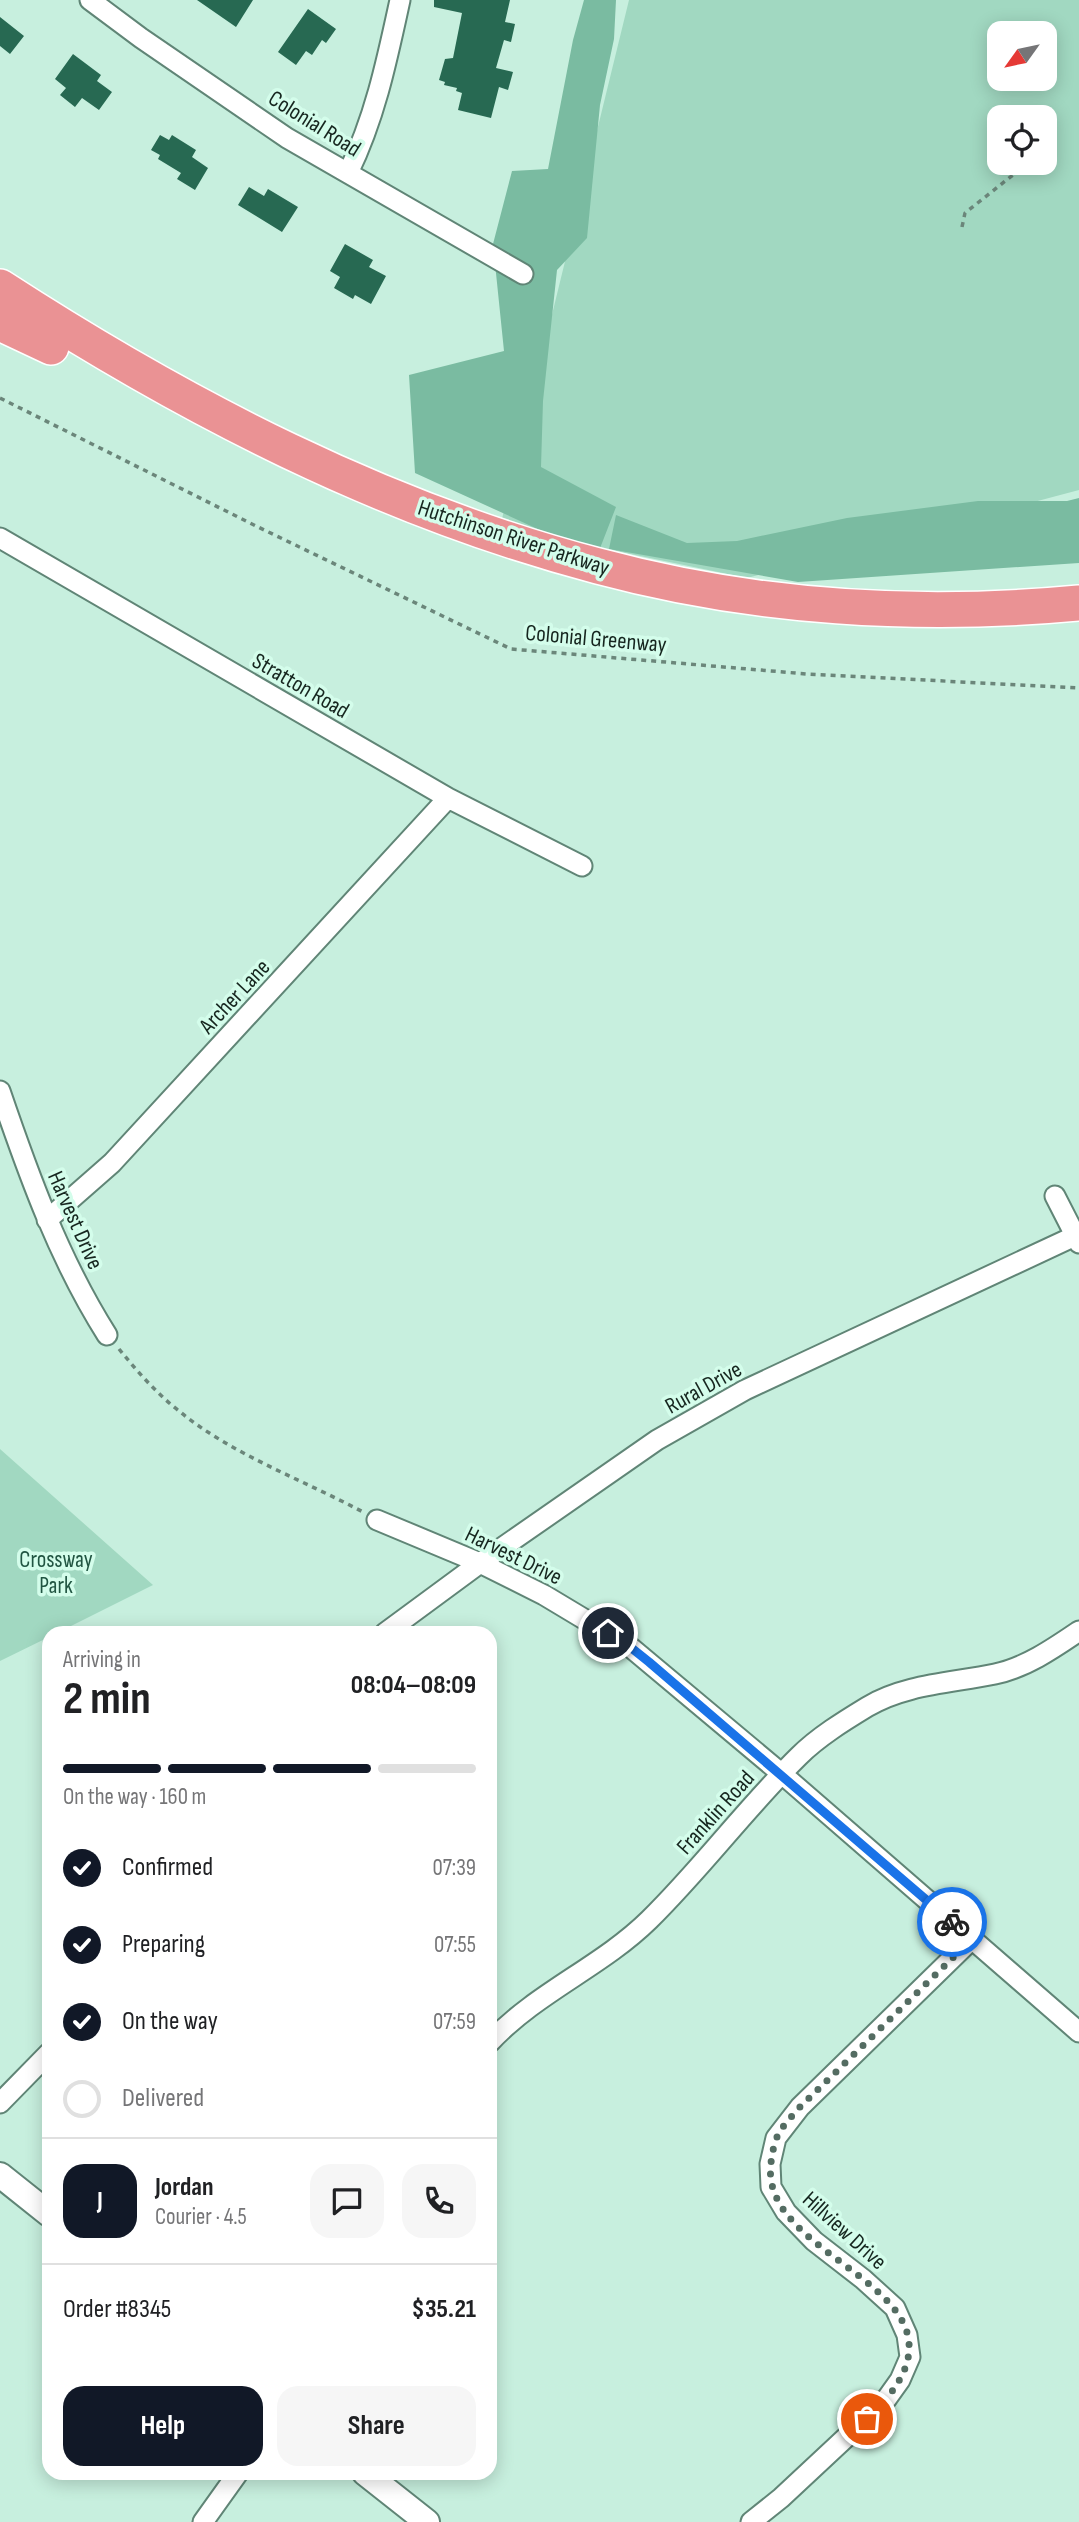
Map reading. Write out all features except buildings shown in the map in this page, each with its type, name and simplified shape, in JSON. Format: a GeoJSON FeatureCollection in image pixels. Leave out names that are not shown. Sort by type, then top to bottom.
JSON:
{"type":"FeatureCollection","features":[{"type":"Feature","properties":{"kind":"highway","name":"Hutchinson River Parkway"},"geometry":{"type":"LineString","coordinates":[[0,287],[160,384],[342,476],[471,526],[599,567],[734,594],[869,608],[993,609],[1079,603]]}},
{"type":"Feature","properties":{"kind":"highway","name":"Hutchinson River Parkway"},"geometry":{"type":"LineString","coordinates":[[0,314],[51,347],[200,433],[329,496],[457,546],[587,587],[725,616],[849,630],[946,633],[1079,626]]}},
{"type":"Feature","properties":{"kind":"highway"},"geometry":{"type":"LineString","coordinates":[[0,323],[51,347]]}},
{"type":"Feature","properties":{"kind":"street","name":"Colonial Road"},"geometry":{"type":"LineString","coordinates":[[90,0],[287,138],[523,274]]}},
{"type":"Feature","properties":{"kind":"street"},"geometry":{"type":"LineString","coordinates":[[348,173],[366,135],[381,88],[400,0]]}},
{"type":"Feature","properties":{"kind":"street","name":"Stratton Road"},"geometry":{"type":"LineString","coordinates":[[0,538],[448,798],[582,866]]}},
{"type":"Feature","properties":{"kind":"street","name":"Archer Lane"},"geometry":{"type":"LineString","coordinates":[[47,1220],[112,1163],[448,798]]}},
{"type":"Feature","properties":{"kind":"street","name":"Harvest Drive"},"geometry":{"type":"LineString","coordinates":[[0,1091],[28,1174],[47,1220],[89,1307],[107,1335]]}},
{"type":"Feature","properties":{"kind":"street"},"geometry":{"type":"LineString","coordinates":[[1055,1196],[1077,1240]]}},
{"type":"Feature","properties":{"kind":"street","name":"Rural Drive"},"geometry":{"type":"LineString","coordinates":[[394,1626],[657,1440],[745,1390],[1077,1240]]}},
{"type":"Feature","properties":{"kind":"street","name":"Harvest Drive"},"geometry":{"type":"LineString","coordinates":[[377,1520],[480,1563],[544,1595],[629,1646],[782,1774],[1079,2032]]}},
{"type":"Feature","properties":{"kind":"street","name":"Franklin Road"},"geometry":{"type":"LineString","coordinates":[[497,2036],[547,1993],[617,1947],[649,1921],[800,1755],[870,1705],[896,1694],[998,1674],[1034,1659],[1079,1631]]}},
{"type":"Feature","properties":{"kind":"street","name":"Hillview Drive"},"geometry":{"type":"LineString","coordinates":[[751,2522],[781,2498],[885,2401],[900,2380],[910,2357],[907,2335],[895,2308],[814,2241],[786,2212],[771,2187],[770,2164],[776,2138],[800,2107],[972,1939]]}},
{"type":"Feature","properties":{"kind":"street"},"geometry":{"type":"LineString","coordinates":[[0,2103],[42,2060]]}},
{"type":"Feature","properties":{"kind":"street"},"geometry":{"type":"LineString","coordinates":[[0,2175],[42,2208]]}},
{"type":"Feature","properties":{"kind":"street"},"geometry":{"type":"LineString","coordinates":[[202,2522],[233,2480]]}},
{"type":"Feature","properties":{"kind":"street"},"geometry":{"type":"LineString","coordinates":[[374,2480],[427,2522]]}},
{"type":"Feature","properties":{"kind":"path"},"geometry":{"type":"LineString","coordinates":[[962,227],[965,213],[1013,175]]}},
{"type":"Feature","properties":{"kind":"path","name":"Colonial Greenway"},"geometry":{"type":"LineString","coordinates":[[0,398],[511,649],[807,674],[1079,688]]}},
{"type":"Feature","properties":{"kind":"path"},"geometry":{"type":"LineString","coordinates":[[107,1335],[139,1374],[179,1411],[229,1444],[377,1520]]}},
{"type":"Feature","properties":{"kind":"green space"},"geometry":{"type":"Polygon","coordinates":[[[584,0],[616,0],[614,39],[600,105],[587,238],[557,270],[543,401],[541,467],[616,507],[597,556],[415,473],[409,375],[504,351],[493,244],[512,171],[548,169],[573,40],[584,0]]]}},
{"type":"Feature","properties":{"kind":"green space"},"geometry":{"type":"Polygon","coordinates":[[[629,0],[1079,0],[1079,490],[747,578],[500,527],[629,0]]]}},
{"type":"Feature","properties":{"kind":"green space"},"geometry":{"type":"Polygon","coordinates":[[[1079,498],[1079,563],[798,582],[609,549],[616,515],[687,543],[737,541],[847,518],[978,501],[1067,501],[1079,498]]]}},
{"type":"Feature","properties":{"kind":"green space","name":"Crossway Park"},"geometry":{"type":"Polygon","coordinates":[[[0,1449],[153,1585],[71,1626],[42,1626],[42,1640],[0,1661],[0,1449]]]}},
{"type":"Feature","properties":{"kind":"way so far"},"geometry":{"type":"LineString","coordinates":[[867,2419],[885,2401],[900,2380],[910,2357],[907,2335],[895,2308],[814,2241],[786,2212],[771,2187],[770,2164],[776,2138],[800,2107],[972,1939],[952,1922]]}},
{"type":"Feature","properties":{"kind":"route"},"geometry":{"type":"LineString","coordinates":[[608,1633],[649,1662],[952,1922]]}}]}
